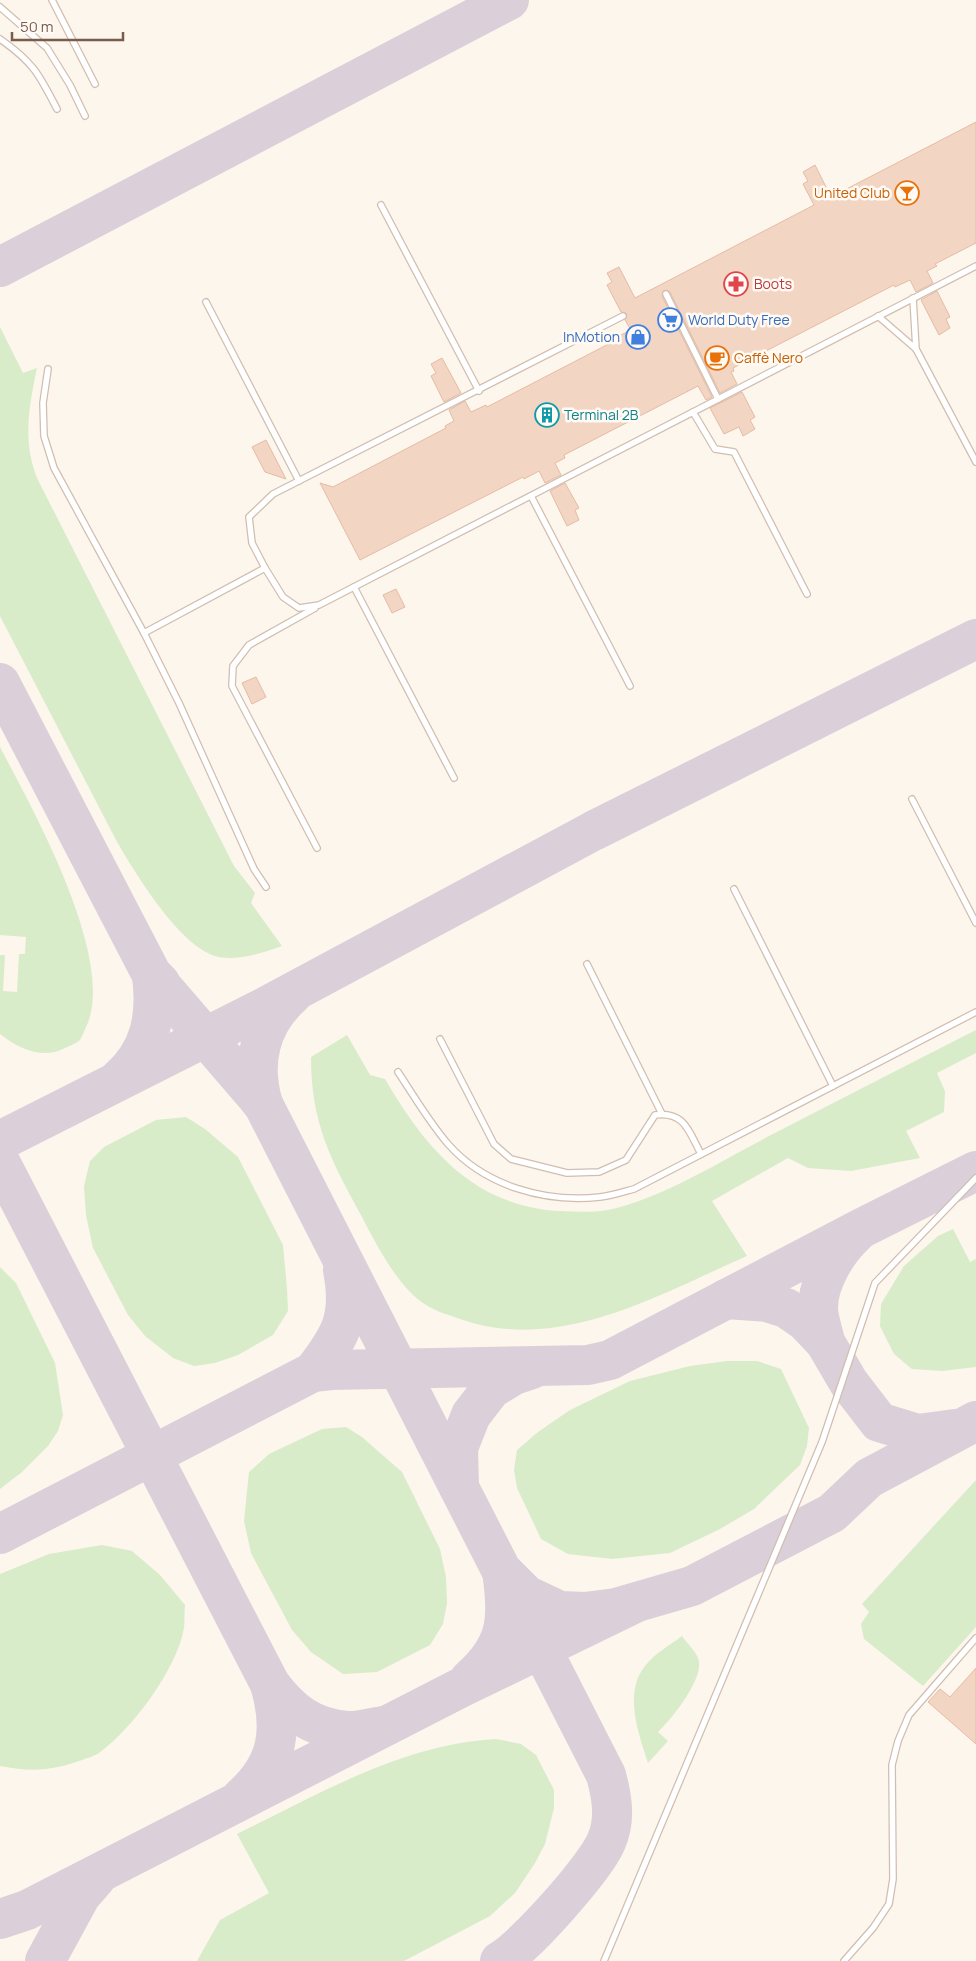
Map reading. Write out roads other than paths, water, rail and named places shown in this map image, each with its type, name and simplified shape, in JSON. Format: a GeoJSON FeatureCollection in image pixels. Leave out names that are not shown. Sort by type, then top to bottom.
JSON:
{"type":"FeatureCollection","features":[{"type":"Feature","properties":{"kind":"lane"},"geometry":{"type":"LineString","coordinates":[[52,0],[95,84]]}},
{"type":"Feature","properties":{"kind":"lane"},"geometry":{"type":"LineString","coordinates":[[0,7],[47,48],[70,85],[85,116]]}},
{"type":"Feature","properties":{"kind":"lane"},"geometry":{"type":"LineString","coordinates":[[0,39],[25,56],[42,80],[57,109]]}},
{"type":"Feature","properties":{"kind":"lane"},"geometry":{"type":"LineString","coordinates":[[381,205],[479,391]]}},
{"type":"Feature","properties":{"kind":"lane"},"geometry":{"type":"LineString","coordinates":[[317,848],[232,686],[233,666],[249,645],[319,605],[976,266]]}},
{"type":"Feature","properties":{"kind":"lane"},"geometry":{"type":"LineString","coordinates":[[666,294],[718,399]]}},
{"type":"Feature","properties":{"kind":"lane"},"geometry":{"type":"LineString","coordinates":[[913,298],[916,349]]}},
{"type":"Feature","properties":{"kind":"lane"},"geometry":{"type":"LineString","coordinates":[[206,302],[299,481]]}},
{"type":"Feature","properties":{"kind":"lane"},"geometry":{"type":"LineString","coordinates":[[319,605],[299,608],[283,598],[252,543],[249,517],[273,494],[479,391],[623,316]]}},
{"type":"Feature","properties":{"kind":"lane"},"geometry":{"type":"LineString","coordinates":[[878,316],[916,349],[976,462]]}},
{"type":"Feature","properties":{"kind":"lane"},"geometry":{"type":"LineString","coordinates":[[48,368],[43,403],[44,436],[54,468],[144,634],[179,703],[247,855],[266,887]]}},
{"type":"Feature","properties":{"kind":"lane"},"geometry":{"type":"LineString","coordinates":[[693,412],[716,449],[734,452],[807,594]]}},
{"type":"Feature","properties":{"kind":"lane"},"geometry":{"type":"LineString","coordinates":[[531,496],[630,686]]}},
{"type":"Feature","properties":{"kind":"lane"},"geometry":{"type":"LineString","coordinates":[[144,634],[265,568]]}},
{"type":"Feature","properties":{"kind":"lane"},"geometry":{"type":"LineString","coordinates":[[354,587],[454,778]]}},
{"type":"Feature","properties":{"kind":"lane"},"geometry":{"type":"LineString","coordinates":[[912,799],[976,923]]}},
{"type":"Feature","properties":{"kind":"lane"},"geometry":{"type":"LineString","coordinates":[[734,889],[833,1086]]}},
{"type":"Feature","properties":{"kind":"lane"},"geometry":{"type":"LineString","coordinates":[[587,964],[662,1114]]}},
{"type":"Feature","properties":{"kind":"lane"},"geometry":{"type":"LineString","coordinates":[[398,1072],[433,1125],[465,1161],[483,1174],[527,1192],[551,1197],[602,1197],[634,1189],[976,1012]]}},
{"type":"Feature","properties":{"kind":"lane"},"geometry":{"type":"LineString","coordinates":[[440,1039],[494,1144],[511,1159],[567,1173],[599,1172],[626,1160],[655,1115],[670,1113],[682,1120],[701,1154]]}},
{"type":"Feature","properties":{"kind":"lane"},"geometry":{"type":"LineString","coordinates":[[604,1961],[822,1442],[875,1283],[976,1178]]}},
{"type":"Feature","properties":{"kind":"lane"},"geometry":{"type":"LineString","coordinates":[[844,1961],[873,1928],[889,1904],[893,1880],[892,1765],[898,1741],[909,1715],[976,1638]]}},
{"type":"Feature","properties":{"kind":"place","name":"United Club"},"geometry":{"type":"Point","coordinates":[907,193]}},
{"type":"Feature","properties":{"kind":"place","name":"Boots"},"geometry":{"type":"Point","coordinates":[736,284]}},
{"type":"Feature","properties":{"kind":"place","name":"World Duty Free"},"geometry":{"type":"Point","coordinates":[670,320]}},
{"type":"Feature","properties":{"kind":"place","name":"InMotion"},"geometry":{"type":"Point","coordinates":[638,337]}},
{"type":"Feature","properties":{"kind":"place","name":"Caffè Nero"},"geometry":{"type":"Point","coordinates":[717,358]}},
{"type":"Feature","properties":{"kind":"place","name":"Terminal 2B"},"geometry":{"type":"Point","coordinates":[547,415]}}]}
